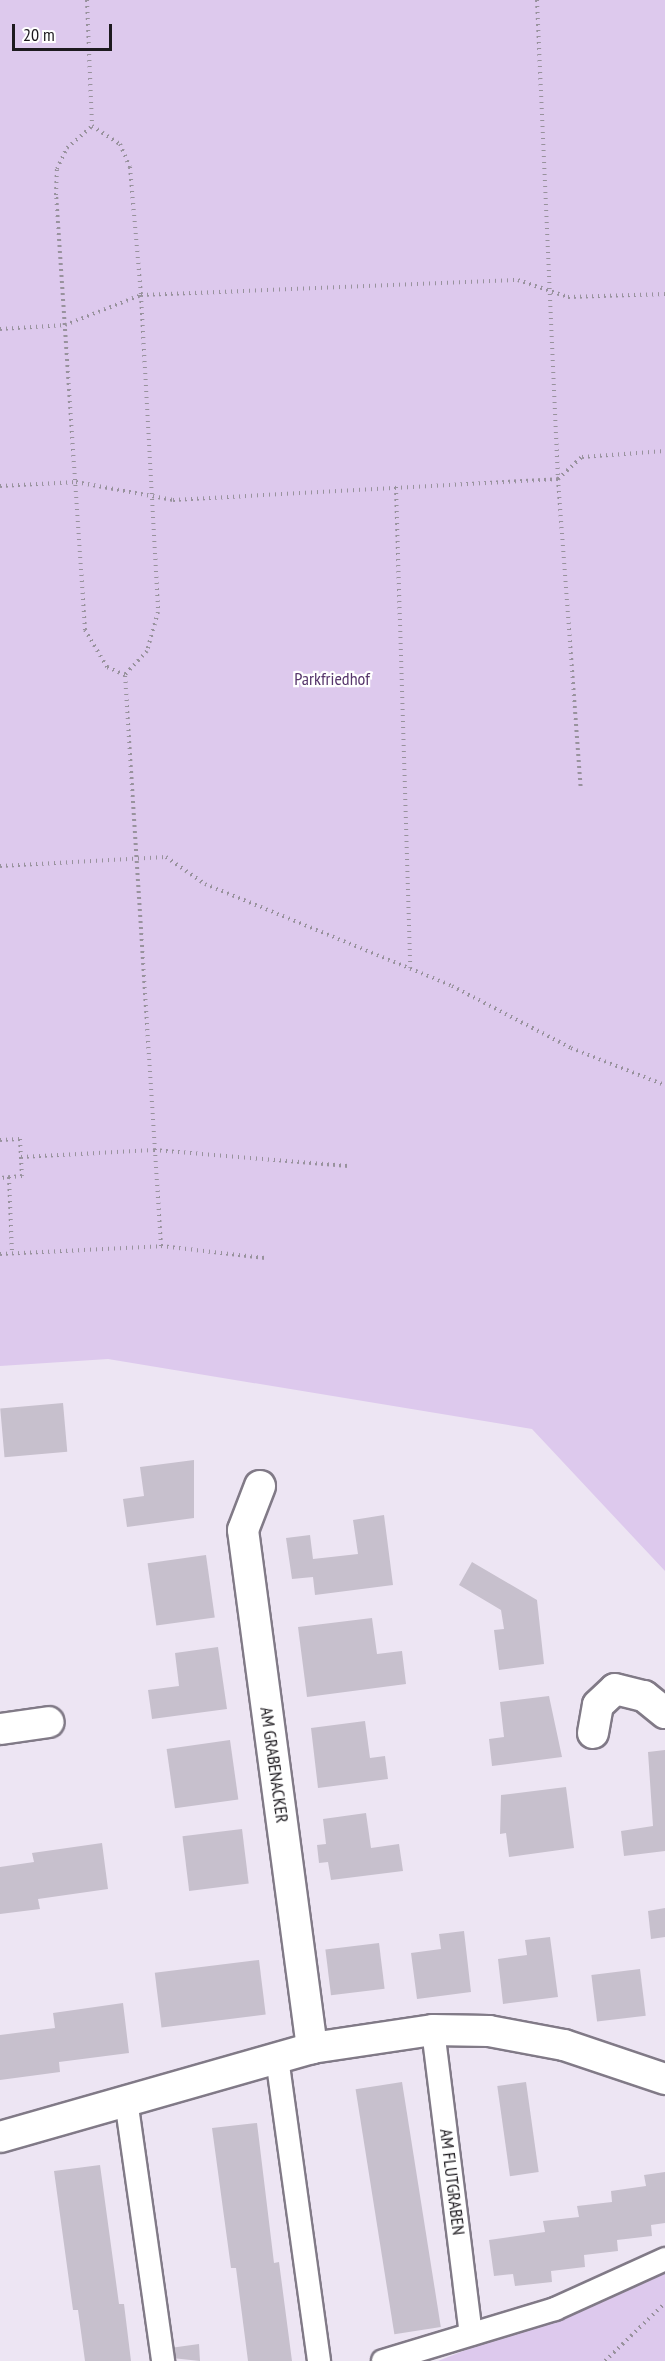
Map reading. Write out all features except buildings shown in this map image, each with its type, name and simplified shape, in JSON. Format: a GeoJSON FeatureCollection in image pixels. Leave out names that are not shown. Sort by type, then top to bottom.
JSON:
{"type":"FeatureCollection","features":[{"type":"Feature","properties":{"kind":"street","name":"AM GRABENACKER"},"geometry":{"type":"LineString","coordinates":[[260,1486],[243,1530],[312,2048]]}},
{"type":"Feature","properties":{"kind":"street"},"geometry":{"type":"LineString","coordinates":[[593,1733],[598,1705],[615,1689],[644,1696],[665,1713]]}},
{"type":"Feature","properties":{"kind":"street"},"geometry":{"type":"LineString","coordinates":[[0,1729],[49,1722]]}},
{"type":"Feature","properties":{"kind":"street"},"geometry":{"type":"LineString","coordinates":[[0,2137],[312,2048],[433,2030],[489,2031],[564,2045],[665,2079]]}},
{"type":"Feature","properties":{"kind":"street","name":"AM FLUTGRABEN"},"geometry":{"type":"LineString","coordinates":[[433,2030],[471,2334]]}},
{"type":"Feature","properties":{"kind":"street"},"geometry":{"type":"LineString","coordinates":[[277,2058],[319,2361]]}},
{"type":"Feature","properties":{"kind":"street"},"geometry":{"type":"LineString","coordinates":[[126,2100],[163,2361]]}},
{"type":"Feature","properties":{"kind":"street"},"geometry":{"type":"LineString","coordinates":[[383,2361],[555,2309],[665,2259]]}},
{"type":"Feature","properties":{"kind":"path"},"geometry":{"type":"LineString","coordinates":[[87,0],[92,126]]}},
{"type":"Feature","properties":{"kind":"path"},"geometry":{"type":"LineString","coordinates":[[537,0],[554,291],[558,479],[581,789]]}},
{"type":"Feature","properties":{"kind":"path"},"geometry":{"type":"LineString","coordinates":[[92,126],[120,144],[130,167],[141,295],[149,494],[158,612],[147,651],[125,675],[161,1246]]}},
{"type":"Feature","properties":{"kind":"path"},"geometry":{"type":"LineString","coordinates":[[92,126],[67,148],[57,169],[64,325],[85,630],[107,667],[125,675]]}},
{"type":"Feature","properties":{"kind":"path"},"geometry":{"type":"LineString","coordinates":[[0,329],[64,325],[141,295],[518,280],[568,297],[665,294]]}},
{"type":"Feature","properties":{"kind":"path"},"geometry":{"type":"LineString","coordinates":[[0,486],[76,482],[173,500],[558,479],[582,457],[665,451]]}},
{"type":"Feature","properties":{"kind":"path"},"geometry":{"type":"LineString","coordinates":[[396,487],[410,968]]}},
{"type":"Feature","properties":{"kind":"path"},"geometry":{"type":"LineString","coordinates":[[0,866],[166,857],[205,884],[410,968],[571,1048],[665,1085]]}},
{"type":"Feature","properties":{"kind":"path"},"geometry":{"type":"LineString","coordinates":[[0,1140],[20,1139],[22,1176],[0,1178]]}},
{"type":"Feature","properties":{"kind":"path"},"geometry":{"type":"LineString","coordinates":[[21,1157],[154,1150],[348,1166]]}},
{"type":"Feature","properties":{"kind":"path"},"geometry":{"type":"LineString","coordinates":[[9,1177],[12,1253]]}},
{"type":"Feature","properties":{"kind":"path"},"geometry":{"type":"LineString","coordinates":[[0,1254],[161,1246],[265,1258]]}},
{"type":"Feature","properties":{"kind":"path"},"geometry":{"type":"LineString","coordinates":[[605,2361],[665,2303]]}},
{"type":"Feature","properties":{"kind":"green space","name":"Parkfriedhof"},"geometry":{"type":"Polygon","coordinates":[[[0,0],[665,0],[665,1571],[532,1429],[108,1359],[0,1366],[0,0]]]}},
{"type":"Feature","properties":{"kind":"green space"},"geometry":{"type":"Polygon","coordinates":[[[665,2271],[665,2361],[438,2361],[665,2271]]]}}]}
